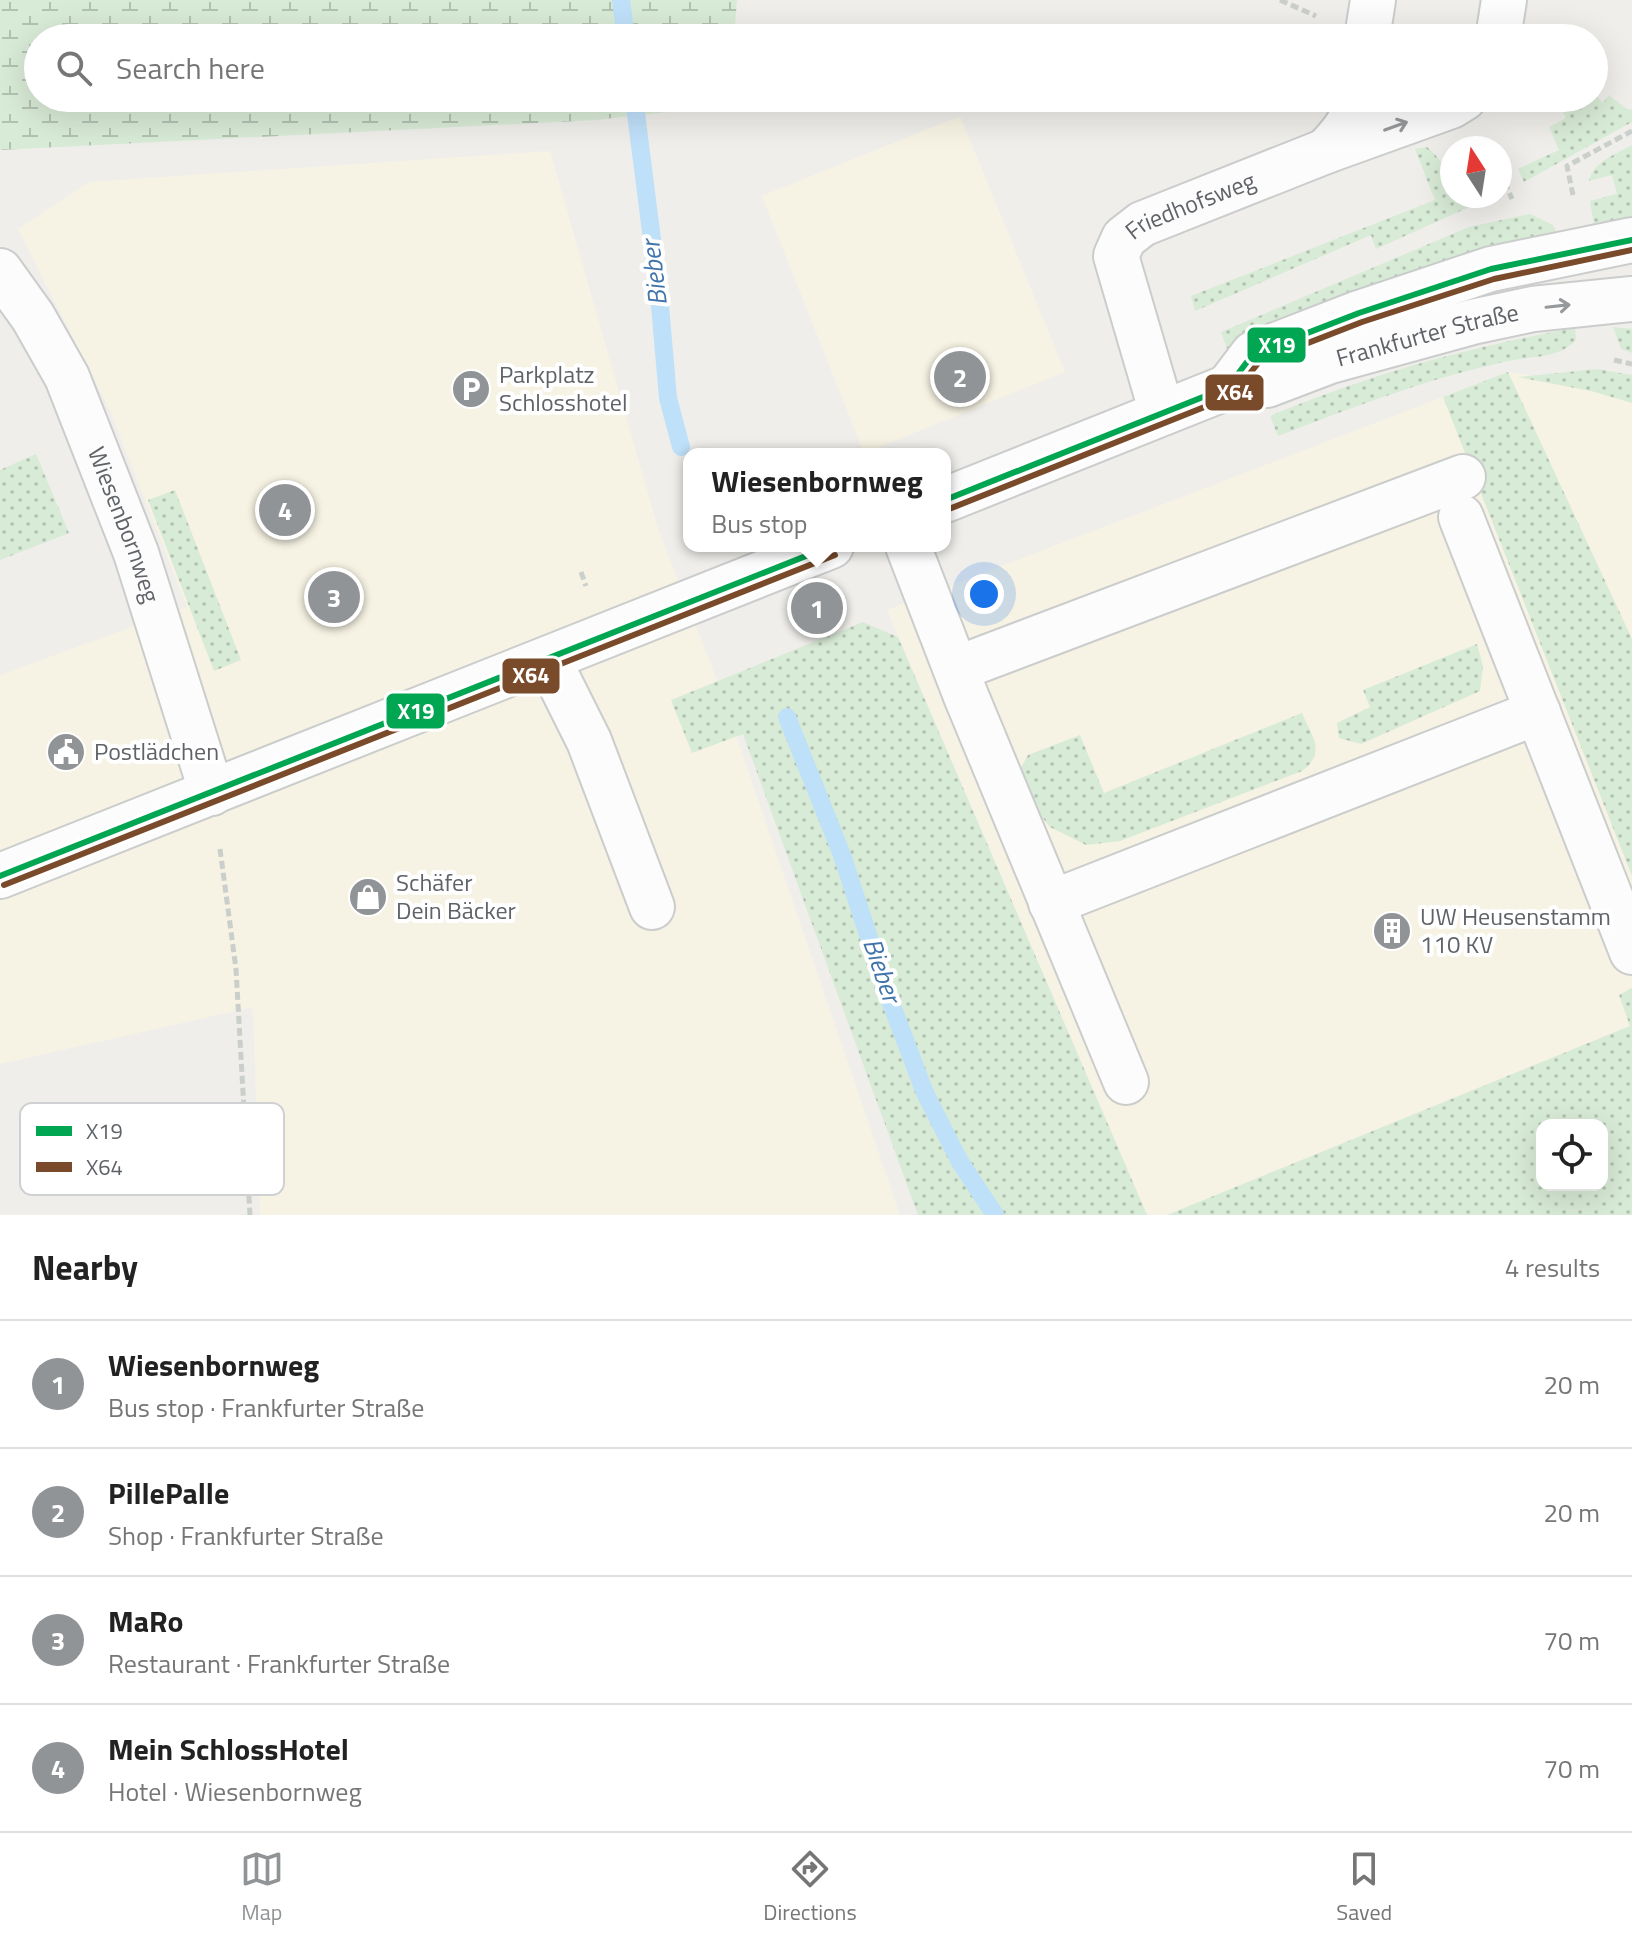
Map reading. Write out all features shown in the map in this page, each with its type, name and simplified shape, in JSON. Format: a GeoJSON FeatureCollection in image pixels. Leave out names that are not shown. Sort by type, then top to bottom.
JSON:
{"type":"FeatureCollection","features":[{"type":"Feature","properties":{"kind":"street"},"geometry":{"type":"LineString","coordinates":[[1369,24],[1373,0]]}},
{"type":"Feature","properties":{"kind":"street"},"geometry":{"type":"LineString","coordinates":[[1500,24],[1504,0]]}},
{"type":"Feature","properties":{"kind":"street","name":"Friedhofsweg"},"geometry":{"type":"LineString","coordinates":[[1162,413],[1116,256],[1124,238],[1142,224],[1326,151],[1347,130],[1355,112]]}},
{"type":"Feature","properties":{"kind":"street"},"geometry":{"type":"LineString","coordinates":[[1326,151],[1434,112]]}},
{"type":"Feature","properties":{"kind":"street","name":"Frankfurter Straße"},"geometry":{"type":"LineString","coordinates":[[1228,387],[1253,354],[1359,313],[1491,269],[1632,240]]}},
{"type":"Feature","properties":{"kind":"street","name":"Wiesenbornweg"},"geometry":{"type":"LineString","coordinates":[[0,271],[33,317],[67,377],[136,553],[212,793]]}},
{"type":"Feature","properties":{"kind":"street","name":"Frankfurter Straße"},"geometry":{"type":"LineString","coordinates":[[951,498],[1228,387],[1267,385],[1330,361],[1472,322],[1533,309],[1632,299]]}},
{"type":"Feature","properties":{"kind":"street"},"geometry":{"type":"LineString","coordinates":[[956,669],[1462,497],[1538,712],[1632,952]]}},
{"type":"Feature","properties":{"kind":"street"},"geometry":{"type":"LineString","coordinates":[[0,876],[816,552]]}},
{"type":"Feature","properties":{"kind":"street"},"geometry":{"type":"LineString","coordinates":[[910,552],[1126,1082]]}},
{"type":"Feature","properties":{"kind":"street"},"geometry":{"type":"LineString","coordinates":[[548,659],[589,741],[652,907]]}},
{"type":"Feature","properties":{"kind":"street"},"geometry":{"type":"LineString","coordinates":[[1051,903],[1538,712]]}},
{"type":"Feature","properties":{"kind":"path"},"geometry":{"type":"LineString","coordinates":[[1567,166],[1632,131]]}},
{"type":"Feature","properties":{"kind":"path"},"geometry":{"type":"LineString","coordinates":[[817,608],[825,629]]}},
{"type":"Feature","properties":{"kind":"path"},"geometry":{"type":"LineString","coordinates":[[212,793],[236,969],[244,1103]]}},
{"type":"Feature","properties":{"kind":"path"},"geometry":{"type":"LineString","coordinates":[[249,1195],[250,1215]]}},
{"type":"Feature","properties":{"kind":"shaded area"},"geometry":{"type":"Polygon","coordinates":[[[960,116],[1065,372],[876,448],[862,448],[762,196],[960,116]]]}},
{"type":"Feature","properties":{"kind":"shaded area"},"geometry":{"type":"Polygon","coordinates":[[[550,151],[659,532],[717,680],[900,1215],[260,1215],[259,1195],[284,1195],[284,1103],[256,1103],[253,1007],[0,1064],[0,675],[187,607],[111,413],[18,229],[89,182],[550,151]]]}},
{"type":"Feature","properties":{"kind":"shaded area"},"geometry":{"type":"Polygon","coordinates":[[[1508,372],[1632,391],[1632,1025],[1167,1215],[1147,1215],[887,610],[1508,372]]]}},
{"type":"Feature","properties":{"kind":"green space"},"geometry":{"type":"Polygon","coordinates":[[[0,0],[737,0],[735,24],[24,24],[24,112],[667,112],[596,120],[0,150],[0,0]]]}},
{"type":"Feature","properties":{"kind":"green space"},"geometry":{"type":"Polygon","coordinates":[[[1609,95],[1628,110],[1632,109],[1632,122],[1524,182],[1518,169],[1559,150],[1549,127],[1566,118],[1563,112],[1608,112],[1609,95]]]}},
{"type":"Feature","properties":{"kind":"green space"},"geometry":{"type":"Polygon","coordinates":[[[1632,145],[1632,217],[1595,230],[1590,201],[1617,194],[1612,175],[1589,181],[1592,174],[1606,159],[1632,145]]]}},
{"type":"Feature","properties":{"kind":"green space"},"geometry":{"type":"Polygon","coordinates":[[[1427,147],[1440,162],[1440,208],[1467,208],[1376,249],[1371,235],[1195,311],[1191,296],[1435,200],[1415,149],[1427,147]]]}},
{"type":"Feature","properties":{"kind":"green space"},"geometry":{"type":"Polygon","coordinates":[[[1530,214],[1553,225],[1558,238],[1426,272],[1227,349],[1221,332],[1469,227],[1530,214]]]}},
{"type":"Feature","properties":{"kind":"green space"},"geometry":{"type":"Polygon","coordinates":[[[1613,327],[1632,329],[1632,353],[1621,349],[1613,327]]]}},
{"type":"Feature","properties":{"kind":"green space"},"geometry":{"type":"Polygon","coordinates":[[[1575,328],[1576,340],[1555,353],[1483,367],[1424,384],[1278,436],[1270,416],[1420,363],[1575,328]]]}},
{"type":"Feature","properties":{"kind":"green space"},"geometry":{"type":"Polygon","coordinates":[[[1597,369],[1632,375],[1632,403],[1591,391],[1518,377],[1597,369]]]}},
{"type":"Feature","properties":{"kind":"green space"},"geometry":{"type":"Polygon","coordinates":[[[1508,372],[1632,639],[1632,876],[1443,397],[1508,372]]]}},
{"type":"Feature","properties":{"kind":"green space"},"geometry":{"type":"Polygon","coordinates":[[[36,454],[69,533],[0,560],[0,470],[36,454]]]}},
{"type":"Feature","properties":{"kind":"green space"},"geometry":{"type":"Polygon","coordinates":[[[175,490],[241,660],[214,671],[148,500],[175,490]]]}},
{"type":"Feature","properties":{"kind":"green space"},"geometry":{"type":"Polygon","coordinates":[[[863,622],[898,637],[1147,1215],[918,1215],[743,734],[692,753],[671,700],[863,622]]]}},
{"type":"Feature","properties":{"kind":"green space"},"geometry":{"type":"Polygon","coordinates":[[[1477,644],[1483,666],[1480,691],[1361,744],[1339,738],[1337,723],[1370,707],[1363,690],[1477,644]]]}},
{"type":"Feature","properties":{"kind":"green space"},"geometry":{"type":"Polygon","coordinates":[[[1302,713],[1316,751],[1310,764],[1302,771],[1120,841],[1086,845],[1050,827],[1029,801],[1019,771],[1028,755],[1080,735],[1104,793],[1302,713]]]}},
{"type":"Feature","properties":{"kind":"green space"},"geometry":{"type":"Polygon","coordinates":[[[1632,988],[1632,1215],[1167,1215],[1630,1026],[1619,995],[1632,988]]]}},
{"type":"Feature","properties":{"kind":"waterway","name":"Bieber"},"geometry":{"type":"LineString","coordinates":[[621,0],[624,24]]}},
{"type":"Feature","properties":{"kind":"waterway","name":"Bieber"},"geometry":{"type":"LineString","coordinates":[[636,112],[659,294],[668,398],[681,447]]}},
{"type":"Feature","properties":{"kind":"waterway","name":"Bieber"},"geometry":{"type":"LineString","coordinates":[[787,717],[842,855],[886,990],[925,1093],[960,1162],[995,1215]]}},
{"type":"Feature","properties":{"kind":"transit line","name":"X19"},"geometry":{"type":"LineString","coordinates":[[951,498],[1228,387],[1253,354],[1359,313],[1491,269],[1632,240]]}},
{"type":"Feature","properties":{"kind":"transit line","name":"X64"},"geometry":{"type":"LineString","coordinates":[[951,508],[1232,396],[1259,362],[1362,322],[1494,279],[1632,250]]}},
{"type":"Feature","properties":{"kind":"transit line","name":"X19"},"geometry":{"type":"LineString","coordinates":[[0,876],[816,552]]}},
{"type":"Feature","properties":{"kind":"transit line","name":"X64"},"geometry":{"type":"LineString","coordinates":[[4,885],[835,555]]}},
{"type":"Feature","properties":{"kind":"place","name":"PillePalle"},"geometry":{"type":"Point","coordinates":[960,377]}},
{"type":"Feature","properties":{"kind":"place","name":"Parkplatz Schlosshotel"},"geometry":{"type":"Point","coordinates":[471,389]}},
{"type":"Feature","properties":{"kind":"place","name":"Mein SchlossHotel"},"geometry":{"type":"Point","coordinates":[285,510]}},
{"type":"Feature","properties":{"kind":"place","name":"MaRo"},"geometry":{"type":"Point","coordinates":[334,597]}},
{"type":"Feature","properties":{"kind":"place","name":"Wiesenbornweg"},"geometry":{"type":"Point","coordinates":[817,608]}},
{"type":"Feature","properties":{"kind":"place","name":"Postlädchen"},"geometry":{"type":"Point","coordinates":[66,752]}},
{"type":"Feature","properties":{"kind":"place","name":"Schäfer Dein Bäcker"},"geometry":{"type":"Point","coordinates":[368,897]}},
{"type":"Feature","properties":{"kind":"place","name":"UW Heusenstamm 110 KV"},"geometry":{"type":"Point","coordinates":[1392,931]}}]}
